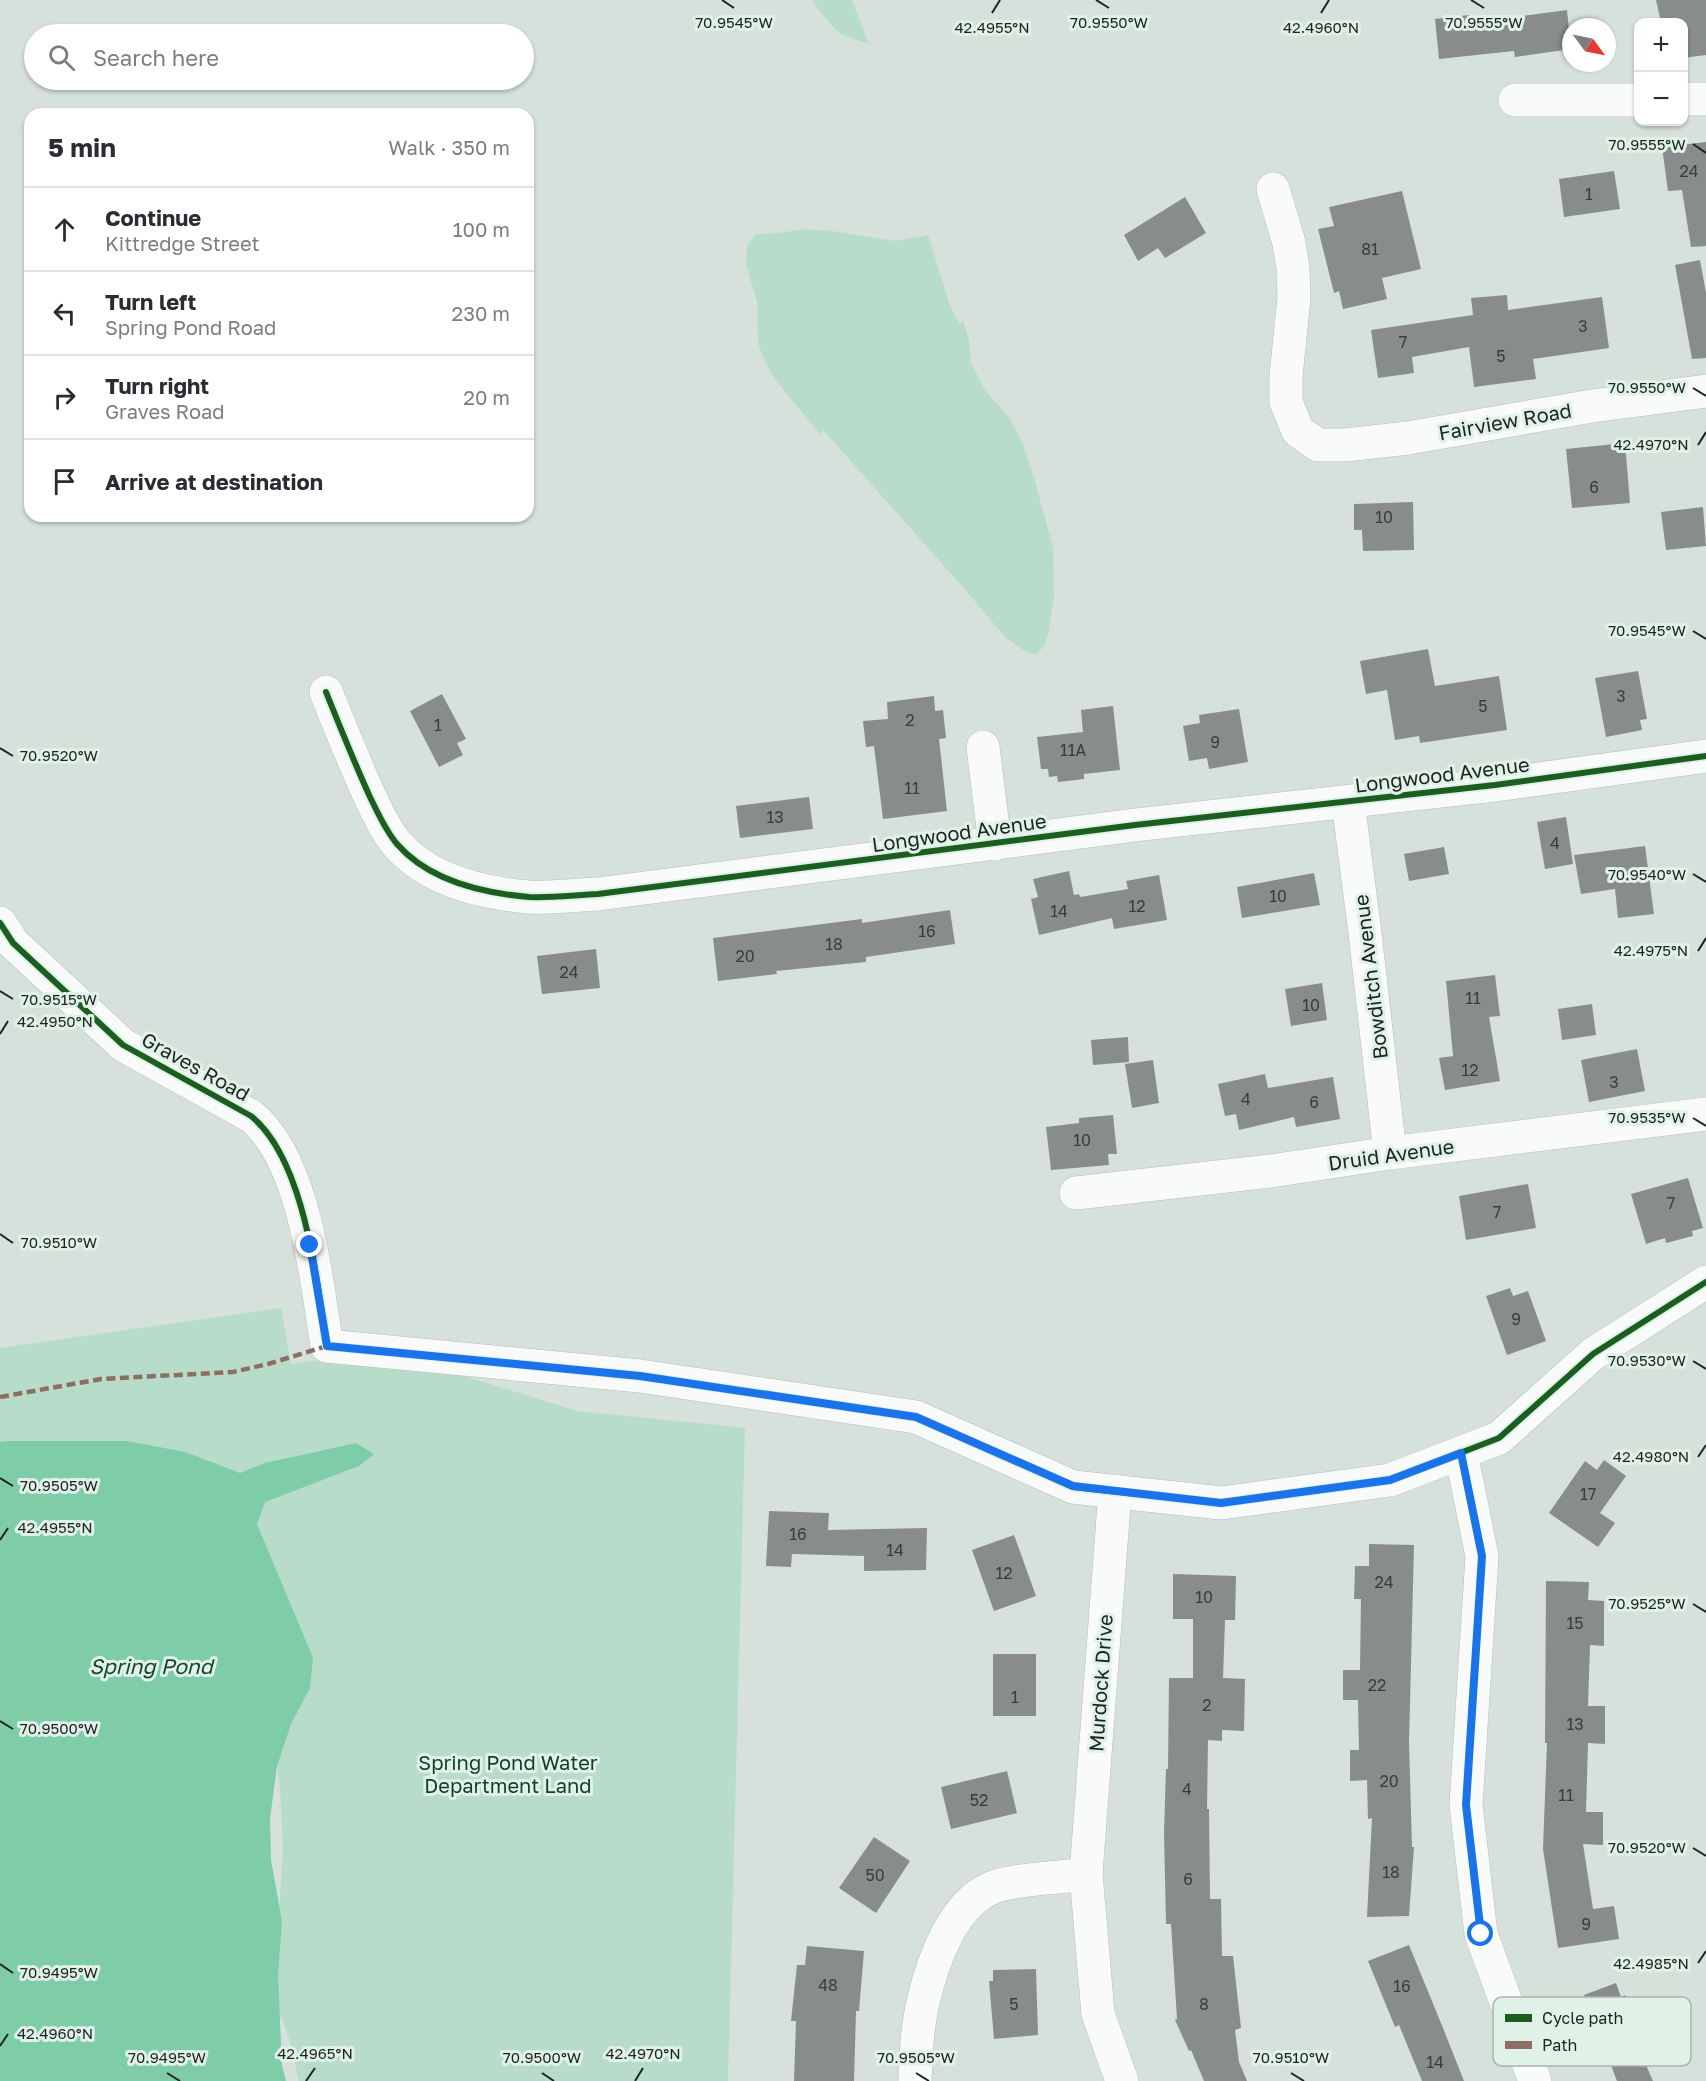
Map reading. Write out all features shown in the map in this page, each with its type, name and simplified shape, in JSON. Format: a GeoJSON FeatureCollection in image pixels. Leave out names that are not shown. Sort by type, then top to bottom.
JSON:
{"type":"FeatureCollection","features":[{"type":"Feature","properties":{"kind":"street"},"geometry":{"type":"LineString","coordinates":[[1688,99],[1706,99]]}},
{"type":"Feature","properties":{"kind":"street"},"geometry":{"type":"LineString","coordinates":[[1515,100],[1634,100]]}},
{"type":"Feature","properties":{"kind":"street","name":"Fairview Road"},"geometry":{"type":"LineString","coordinates":[[1272,189],[1289,243],[1293,268],[1294,298],[1286,376],[1286,402],[1298,431],[1318,445],[1346,445],[1408,438],[1592,406],[1706,391]]}},
{"type":"Feature","properties":{"kind":"street","name":"Longwood Avenue"},"geometry":{"type":"LineString","coordinates":[[326,692],[381,820],[397,844],[420,865],[450,881],[484,890],[530,897],[597,894],[1135,825],[1495,785],[1706,756]]}},
{"type":"Feature","properties":{"kind":"street"},"geometry":{"type":"LineString","coordinates":[[983,747],[995,844]]}},
{"type":"Feature","properties":{"kind":"street","name":"Bowditch Avenue"},"geometry":{"type":"LineString","coordinates":[[1348,802],[1390,1153]]}},
{"type":"Feature","properties":{"kind":"street","name":"Graves Road"},"geometry":{"type":"LineString","coordinates":[[0,923],[13,943],[123,1045],[251,1116],[272,1138],[285,1160],[310,1245],[327,1346],[640,1376],[916,1417],[1073,1486],[1115,1491]]}},
{"type":"Feature","properties":{"kind":"street","name":"Druid Avenue"},"geometry":{"type":"LineString","coordinates":[[1076,1193],[1271,1171],[1390,1153],[1706,1114]]}},
{"type":"Feature","properties":{"kind":"street"},"geometry":{"type":"LineString","coordinates":[[1115,1491],[1221,1503],[1390,1480],[1499,1438],[1593,1354],[1706,1282]]}},
{"type":"Feature","properties":{"kind":"street"},"geometry":{"type":"LineString","coordinates":[[1461,1453],[1482,1556],[1466,1805],[1481,1934],[1504,1997]]}},
{"type":"Feature","properties":{"kind":"street","name":"Murdock Drive"},"geometry":{"type":"LineString","coordinates":[[1115,1491],[1086,1874],[1098,2014],[1122,2081]]}},
{"type":"Feature","properties":{"kind":"street"},"geometry":{"type":"LineString","coordinates":[[915,2081],[922,2005],[936,1958],[954,1922],[974,1898],[998,1886],[1086,1874]]}},
{"type":"Feature","properties":{"kind":"street"},"geometry":{"type":"LineString","coordinates":[[1529,2066],[1535,2081]]}},
{"type":"Feature","properties":{"kind":"green space"},"geometry":{"type":"Polygon","coordinates":[[[812,0],[852,0],[869,44],[840,34],[812,0]]]}},
{"type":"Feature","properties":{"kind":"green space"},"geometry":{"type":"Polygon","coordinates":[[[802,229],[832,231],[896,241],[928,235],[949,303],[959,324],[963,321],[969,340],[971,363],[985,390],[1009,417],[1022,442],[1053,547],[1054,597],[1048,634],[1044,646],[1037,654],[1028,653],[1006,638],[824,431],[820,434],[776,381],[758,343],[757,302],[746,264],[747,246],[756,234],[802,229]]]}},
{"type":"Feature","properties":{"kind":"green space","name":"Spring Pond Water Department Land"},"geometry":{"type":"Polygon","coordinates":[[[281,1308],[291,1364],[384,1351],[577,1411],[745,1428],[728,2081],[299,2081],[289,2038],[274,1999],[283,1846],[276,1756],[0,1500],[0,1348],[281,1308]]]}},
{"type":"Feature","properties":{"kind":"water","name":"Spring Pond"},"geometry":{"type":"Polygon","coordinates":[[[127,1441],[185,1452],[240,1473],[265,1463],[356,1443],[374,1454],[359,1466],[265,1502],[257,1524],[313,1658],[310,1688],[291,1724],[277,1766],[270,1819],[271,1860],[282,1921],[278,1975],[282,2066],[286,2081],[0,2081],[0,1442],[127,1441]]]}},
{"type":"Feature","properties":{"kind":"building"},"geometry":{"type":"Polygon","coordinates":[[[1656,0],[1706,0],[1706,55],[1688,57],[1688,18],[1660,18],[1656,0]]]}},
{"type":"Feature","properties":{"kind":"building"},"geometry":{"type":"Polygon","coordinates":[[[1567,10],[1568,18],[1562,18],[1562,50],[1515,57],[1514,51],[1439,59],[1435,19],[1469,15],[1470,23],[1567,10]]]}},
{"type":"Feature","properties":{"kind":"building"},"geometry":{"type":"Polygon","coordinates":[[[1706,142],[1706,246],[1691,247],[1682,190],[1668,191],[1662,147],[1706,142]]]}},
{"type":"Feature","properties":{"kind":"building"},"geometry":{"type":"Polygon","coordinates":[[[1614,171],[1620,209],[1564,217],[1559,179],[1614,171]]]}},
{"type":"Feature","properties":{"kind":"building"},"geometry":{"type":"Polygon","coordinates":[[[1402,191],[1421,269],[1382,278],[1387,299],[1343,309],[1339,291],[1334,293],[1318,229],[1334,226],[1329,207],[1402,191]]]}},
{"type":"Feature","properties":{"kind":"building"},"geometry":{"type":"Polygon","coordinates":[[[1185,197],[1206,233],[1165,258],[1158,248],[1138,261],[1124,235],[1185,197]]]}},
{"type":"Feature","properties":{"kind":"building"},"geometry":{"type":"Polygon","coordinates":[[[1700,260],[1706,293],[1706,358],[1692,359],[1675,265],[1700,260]]]}},
{"type":"Feature","properties":{"kind":"building"},"geometry":{"type":"Polygon","coordinates":[[[1507,295],[1508,310],[1602,297],[1609,348],[1533,359],[1536,379],[1474,387],[1469,347],[1412,357],[1414,373],[1378,378],[1371,330],[1473,315],[1471,298],[1507,295]]]}},
{"type":"Feature","properties":{"kind":"building"},"geometry":{"type":"Polygon","coordinates":[[[1625,443],[1630,503],[1572,508],[1566,449],[1625,443]]]}},
{"type":"Feature","properties":{"kind":"building"},"geometry":{"type":"Polygon","coordinates":[[[1413,502],[1414,550],[1363,551],[1362,530],[1354,530],[1354,504],[1413,502]]]}},
{"type":"Feature","properties":{"kind":"building"},"geometry":{"type":"Polygon","coordinates":[[[1703,507],[1706,546],[1666,550],[1661,512],[1703,507]]]}},
{"type":"Feature","properties":{"kind":"building"},"geometry":{"type":"Polygon","coordinates":[[[1428,649],[1435,686],[1499,676],[1507,730],[1420,743],[1419,736],[1395,740],[1387,690],[1366,694],[1360,661],[1428,649]]]}},
{"type":"Feature","properties":{"kind":"building"},"geometry":{"type":"Polygon","coordinates":[[[1638,671],[1647,719],[1640,720],[1642,730],[1606,737],[1595,678],[1638,671]]]}},
{"type":"Feature","properties":{"kind":"building"},"geometry":{"type":"Polygon","coordinates":[[[442,694],[466,739],[457,743],[463,755],[439,767],[410,711],[442,694]]]}},
{"type":"Feature","properties":{"kind":"building"},"geometry":{"type":"Polygon","coordinates":[[[934,696],[935,711],[943,710],[946,738],[939,739],[947,811],[883,819],[874,746],[866,747],[863,721],[888,719],[887,702],[934,696]]]}},
{"type":"Feature","properties":{"kind":"building"},"geometry":{"type":"Polygon","coordinates":[[[1113,706],[1120,770],[1084,774],[1084,779],[1058,782],[1057,776],[1049,777],[1048,769],[1041,769],[1037,737],[1083,732],[1081,710],[1113,706]]]}},
{"type":"Feature","properties":{"kind":"building"},"geometry":{"type":"Polygon","coordinates":[[[1239,709],[1248,762],[1209,769],[1207,758],[1189,761],[1183,726],[1200,723],[1199,715],[1239,709]]]}},
{"type":"Feature","properties":{"kind":"building"},"geometry":{"type":"Polygon","coordinates":[[[809,797],[813,829],[740,838],[736,806],[809,797]]]}},
{"type":"Feature","properties":{"kind":"building"},"geometry":{"type":"Polygon","coordinates":[[[1566,817],[1573,864],[1545,869],[1537,822],[1566,817]]]}},
{"type":"Feature","properties":{"kind":"building"},"geometry":{"type":"Polygon","coordinates":[[[1645,846],[1654,914],[1618,918],[1615,889],[1581,894],[1574,855],[1645,846]]]}},
{"type":"Feature","properties":{"kind":"building"},"geometry":{"type":"Polygon","coordinates":[[[1444,847],[1449,874],[1409,881],[1404,854],[1444,847]]]}},
{"type":"Feature","properties":{"kind":"building"},"geometry":{"type":"Polygon","coordinates":[[[1069,871],[1074,895],[1079,894],[1080,897],[1128,889],[1126,881],[1159,875],[1167,920],[1114,929],[1112,918],[1039,935],[1031,899],[1038,897],[1033,879],[1069,871]]]}},
{"type":"Feature","properties":{"kind":"building"},"geometry":{"type":"Polygon","coordinates":[[[1314,873],[1320,905],[1242,918],[1237,887],[1314,873]]]}},
{"type":"Feature","properties":{"kind":"building"},"geometry":{"type":"Polygon","coordinates":[[[950,910],[955,944],[866,957],[866,962],[776,971],[777,974],[718,981],[713,938],[862,919],[862,923],[950,910]]]}},
{"type":"Feature","properties":{"kind":"building"},"geometry":{"type":"Polygon","coordinates":[[[596,949],[600,988],[542,994],[537,956],[596,949]]]}},
{"type":"Feature","properties":{"kind":"building"},"geometry":{"type":"Polygon","coordinates":[[[1495,975],[1500,1016],[1489,1017],[1500,1081],[1445,1090],[1439,1058],[1453,1056],[1446,981],[1495,975]]]}},
{"type":"Feature","properties":{"kind":"building"},"geometry":{"type":"Polygon","coordinates":[[[1322,983],[1327,1020],[1291,1026],[1285,989],[1322,983]]]}},
{"type":"Feature","properties":{"kind":"building"},"geometry":{"type":"Polygon","coordinates":[[[1592,1004],[1596,1035],[1562,1040],[1558,1009],[1592,1004]]]}},
{"type":"Feature","properties":{"kind":"building"},"geometry":{"type":"Polygon","coordinates":[[[1128,1037],[1129,1062],[1093,1065],[1091,1040],[1128,1037]]]}},
{"type":"Feature","properties":{"kind":"building"},"geometry":{"type":"Polygon","coordinates":[[[1637,1049],[1645,1091],[1589,1102],[1581,1060],[1637,1049]]]}},
{"type":"Feature","properties":{"kind":"building"},"geometry":{"type":"Polygon","coordinates":[[[1153,1060],[1159,1103],[1132,1108],[1125,1064],[1153,1060]]]}},
{"type":"Feature","properties":{"kind":"building"},"geometry":{"type":"Polygon","coordinates":[[[1265,1074],[1268,1088],[1333,1077],[1340,1119],[1296,1127],[1294,1117],[1239,1130],[1236,1114],[1225,1116],[1218,1084],[1265,1074]]]}},
{"type":"Feature","properties":{"kind":"building"},"geometry":{"type":"Polygon","coordinates":[[[1113,1115],[1117,1154],[1108,1154],[1109,1165],[1051,1170],[1046,1127],[1079,1123],[1079,1118],[1113,1115]]]}},
{"type":"Feature","properties":{"kind":"building"},"geometry":{"type":"Polygon","coordinates":[[[1688,1178],[1703,1228],[1692,1231],[1693,1236],[1666,1243],[1665,1238],[1646,1244],[1631,1194],[1688,1178]]]}},
{"type":"Feature","properties":{"kind":"building"},"geometry":{"type":"Polygon","coordinates":[[[1528,1184],[1536,1228],[1466,1240],[1459,1196],[1528,1184]]]}},
{"type":"Feature","properties":{"kind":"building"},"geometry":{"type":"Polygon","coordinates":[[[1510,1288],[1513,1296],[1528,1291],[1546,1341],[1507,1355],[1486,1296],[1510,1288]]]}},
{"type":"Feature","properties":{"kind":"building"},"geometry":{"type":"Polygon","coordinates":[[[1604,1460],[1626,1476],[1600,1513],[1615,1523],[1598,1547],[1549,1513],[1585,1461],[1597,1470],[1604,1460]]]}},
{"type":"Feature","properties":{"kind":"building"},"geometry":{"type":"Polygon","coordinates":[[[769,1511],[829,1513],[828,1530],[927,1528],[926,1570],[864,1571],[864,1556],[792,1554],[791,1567],[766,1566],[769,1511]]]}},
{"type":"Feature","properties":{"kind":"building"},"geometry":{"type":"Polygon","coordinates":[[[1014,1535],[1036,1596],[994,1611],[972,1550],[1014,1535]]]}},
{"type":"Feature","properties":{"kind":"building"},"geometry":{"type":"Polygon","coordinates":[[[1369,1544],[1414,1545],[1409,1743],[1412,1847],[1414,1847],[1409,1916],[1367,1917],[1372,1818],[1368,1819],[1367,1780],[1350,1781],[1350,1750],[1359,1750],[1358,1700],[1343,1700],[1343,1670],[1360,1670],[1361,1599],[1354,1599],[1355,1566],[1369,1566],[1369,1544]]]}},
{"type":"Feature","properties":{"kind":"building"},"geometry":{"type":"Polygon","coordinates":[[[1173,1574],[1236,1576],[1235,1620],[1225,1620],[1223,1678],[1245,1679],[1244,1731],[1222,1730],[1222,1741],[1208,1740],[1207,1809],[1209,1809],[1210,1899],[1221,1899],[1222,1956],[1233,1956],[1241,2028],[1235,2030],[1239,2062],[1247,2081],[1204,2081],[1175,2020],[1177,2019],[1171,1924],[1166,1924],[1164,1833],[1166,1769],[1168,1769],[1169,1678],[1193,1678],[1193,1619],[1173,1619],[1173,1574]]]}},
{"type":"Feature","properties":{"kind":"building"},"geometry":{"type":"Polygon","coordinates":[[[1546,1581],[1589,1582],[1588,1600],[1604,1601],[1604,1646],[1590,1645],[1588,1706],[1605,1706],[1605,1744],[1588,1743],[1586,1812],[1603,1812],[1603,1845],[1583,1844],[1593,1909],[1614,1906],[1619,1939],[1558,1948],[1543,1849],[1547,1743],[1545,1743],[1546,1581]]]}},
{"type":"Feature","properties":{"kind":"building"},"geometry":{"type":"Polygon","coordinates":[[[993,1654],[1036,1654],[1036,1716],[993,1716],[993,1654]]]}},
{"type":"Feature","properties":{"kind":"building"},"geometry":{"type":"Polygon","coordinates":[[[1007,1771],[1017,1813],[951,1829],[941,1787],[1007,1771]]]}},
{"type":"Feature","properties":{"kind":"building"},"geometry":{"type":"Polygon","coordinates":[[[874,1837],[910,1861],[876,1913],[839,1888],[874,1837]]]}},
{"type":"Feature","properties":{"kind":"building"},"geometry":{"type":"Polygon","coordinates":[[[1409,1945],[1464,2081],[1422,2081],[1399,2025],[1395,2027],[1368,1961],[1409,1945]]]}},
{"type":"Feature","properties":{"kind":"building"},"geometry":{"type":"Polygon","coordinates":[[[807,1946],[864,1951],[859,2011],[856,2011],[854,2081],[794,2081],[796,2021],[791,2021],[797,1965],[805,1965],[807,1946]]]}},
{"type":"Feature","properties":{"kind":"building"},"geometry":{"type":"Polygon","coordinates":[[[1036,1969],[1038,2035],[994,2039],[989,1981],[993,1981],[993,1970],[1036,1969]]]}},
{"type":"Feature","properties":{"kind":"building"},"geometry":{"type":"Polygon","coordinates":[[[1616,1983],[1621,1997],[1585,1997],[1584,1995],[1616,1983]]]}},
{"type":"Feature","properties":{"kind":"building"},"geometry":{"type":"Polygon","coordinates":[[[1611,2066],[1646,2066],[1653,2081],[1617,2081],[1611,2066]]]}},
{"type":"Feature","properties":{"kind":"marked path"},"geometry":{"type":"LineString","coordinates":[[0,1397],[101,1379],[233,1372],[327,1346]]}},
{"type":"Feature","properties":{"kind":"cycle path"},"geometry":{"type":"LineString","coordinates":[[326,692],[370,797],[385,827],[397,844],[425,867],[457,883],[493,892],[529,897],[598,894],[1135,825],[1495,785],[1706,756]]}},
{"type":"Feature","properties":{"kind":"cycle path"},"geometry":{"type":"LineString","coordinates":[[0,923],[13,943],[123,1045],[251,1116],[269,1136],[284,1161],[296,1190],[305,1222],[327,1346],[640,1376],[916,1417],[1073,1487],[1221,1503],[1390,1480],[1499,1438],[1593,1354],[1706,1282]]}},
{"type":"Feature","properties":{"kind":"route"},"geometry":{"type":"LineString","coordinates":[[310,1245],[327,1346],[640,1376],[916,1417],[1073,1486],[1221,1503],[1390,1480],[1461,1453],[1482,1556],[1466,1805],[1481,1934]]}}]}
